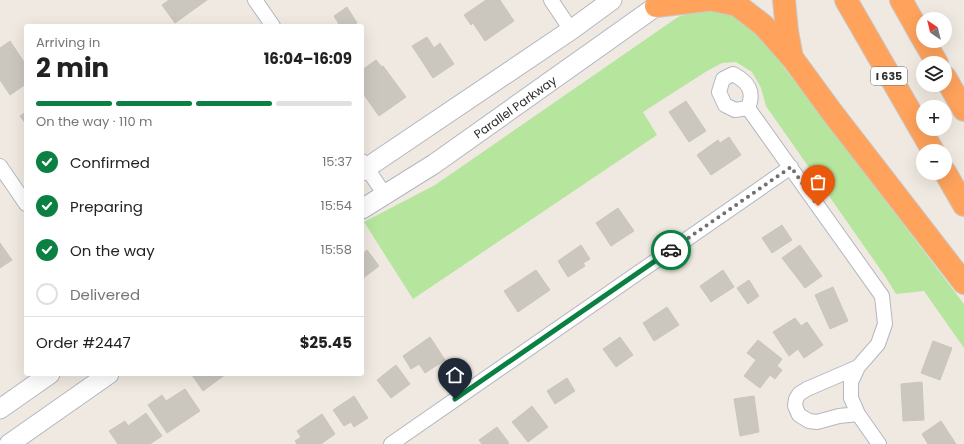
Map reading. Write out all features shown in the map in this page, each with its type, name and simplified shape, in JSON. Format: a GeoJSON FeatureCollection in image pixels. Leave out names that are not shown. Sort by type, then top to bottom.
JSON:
{"type":"FeatureCollection","features":[{"type":"Feature","properties":{"kind":"highway"},"geometry":{"type":"LineString","coordinates":[[660,3],[707,0]]}},
{"type":"Feature","properties":{"kind":"highway"},"geometry":{"type":"LineString","coordinates":[[713,0],[737,5],[763,25],[793,59],[830,111],[964,283]]}},
{"type":"Feature","properties":{"kind":"highway"},"geometry":{"type":"LineString","coordinates":[[784,0],[787,31],[793,59]]}},
{"type":"Feature","properties":{"kind":"highway","name":"I 635"},"geometry":{"type":"LineString","coordinates":[[846,0],[929,144]]}},
{"type":"Feature","properties":{"kind":"highway"},"geometry":{"type":"LineString","coordinates":[[901,0],[916,26]]}},
{"type":"Feature","properties":{"kind":"highway"},"geometry":{"type":"LineString","coordinates":[[952,89],[964,110]]}},
{"type":"Feature","properties":{"kind":"highway"},"geometry":{"type":"LineString","coordinates":[[950,180],[964,205]]}},
{"type":"Feature","properties":{"kind":"main road"},"geometry":{"type":"LineString","coordinates":[[364,166],[571,30],[612,0]]}},
{"type":"Feature","properties":{"kind":"main road","name":"Parallel Parkway"},"geometry":{"type":"LineString","coordinates":[[364,208],[434,164],[660,3]]}},
{"type":"Feature","properties":{"kind":"main road"},"geometry":{"type":"LineString","coordinates":[[0,409],[47,376]]}},
{"type":"Feature","properties":{"kind":"main road"},"geometry":{"type":"LineString","coordinates":[[9,444],[106,376]]}},
{"type":"Feature","properties":{"kind":"street"},"geometry":{"type":"LineString","coordinates":[[255,0],[272,24]]}},
{"type":"Feature","properties":{"kind":"street"},"geometry":{"type":"LineString","coordinates":[[551,0],[571,30]]}},
{"type":"Feature","properties":{"kind":"street"},"geometry":{"type":"LineString","coordinates":[[748,108],[882,296],[885,324],[878,344],[858,367],[851,382],[851,398],[858,414],[879,444]]}},
{"type":"Feature","properties":{"kind":"street"},"geometry":{"type":"LineString","coordinates":[[0,166],[24,201]]}},
{"type":"Feature","properties":{"kind":"street"},"geometry":{"type":"LineString","coordinates":[[364,166],[385,195]]}},
{"type":"Feature","properties":{"kind":"street"},"geometry":{"type":"LineString","coordinates":[[391,444],[791,167]]}},
{"type":"Feature","properties":{"kind":"street"},"geometry":{"type":"LineString","coordinates":[[858,367],[807,389],[799,394],[796,399],[795,406],[800,415],[809,421],[816,422],[839,416],[858,414]]}},
{"type":"Feature","properties":{"kind":"green space"},"geometry":{"type":"Polygon","coordinates":[[[700,9],[723,10],[743,19],[767,45],[964,304],[964,348],[924,291],[896,294],[766,106],[761,88],[752,72],[736,62],[722,63],[707,71],[643,112],[657,135],[413,299],[364,222],[435,185],[678,17],[700,9]]]}},
{"type":"Feature","properties":{"kind":"building"},"geometry":{"type":"Polygon","coordinates":[[[169,0],[207,0],[175,23],[162,5],[169,0]]]}},
{"type":"Feature","properties":{"kind":"building"},"geometry":{"type":"Polygon","coordinates":[[[486,0],[500,0],[514,21],[485,41],[473,23],[471,25],[464,15],[486,0]]]}},
{"type":"Feature","properties":{"kind":"building"},"geometry":{"type":"Polygon","coordinates":[[[347,7],[357,23],[339,24],[334,16],[347,7]]]}},
{"type":"Feature","properties":{"kind":"building"},"geometry":{"type":"Polygon","coordinates":[[[427,37],[434,48],[440,43],[454,64],[433,78],[412,46],[427,37]]]}},
{"type":"Feature","properties":{"kind":"building"},"geometry":{"type":"Polygon","coordinates":[[[10,41],[24,62],[24,85],[10,95],[0,80],[0,48],[10,41]]]}},
{"type":"Feature","properties":{"kind":"building"},"geometry":{"type":"Polygon","coordinates":[[[376,60],[382,67],[383,66],[406,97],[379,116],[364,95],[364,69],[376,60]]]}},
{"type":"Feature","properties":{"kind":"building"},"geometry":{"type":"Polygon","coordinates":[[[686,101],[706,131],[689,142],[669,112],[686,101]]]}},
{"type":"Feature","properties":{"kind":"building"},"geometry":{"type":"Polygon","coordinates":[[[24,113],[24,121],[20,116],[24,113]]]}},
{"type":"Feature","properties":{"kind":"building"},"geometry":{"type":"Polygon","coordinates":[[[729,137],[741,155],[711,175],[697,155],[718,140],[720,143],[729,137]]]}},
{"type":"Feature","properties":{"kind":"building"},"geometry":{"type":"Polygon","coordinates":[[[618,208],[634,231],[611,246],[596,223],[618,208]]]}},
{"type":"Feature","properties":{"kind":"building"},"geometry":{"type":"Polygon","coordinates":[[[782,225],[792,240],[772,253],[762,238],[782,225]]]}},
{"type":"Feature","properties":{"kind":"building"},"geometry":{"type":"Polygon","coordinates":[[[0,243],[12,260],[0,268],[0,243]]]}},
{"type":"Feature","properties":{"kind":"building"},"geometry":{"type":"Polygon","coordinates":[[[581,245],[590,259],[583,263],[585,266],[568,277],[558,261],[581,245]]]}},
{"type":"Feature","properties":{"kind":"building"},"geometry":{"type":"Polygon","coordinates":[[[800,245],[822,276],[805,288],[782,258],[800,245]]]}},
{"type":"Feature","properties":{"kind":"building"},"geometry":{"type":"Polygon","coordinates":[[[367,250],[379,266],[364,277],[364,252],[367,250]]]}},
{"type":"Feature","properties":{"kind":"building"},"geometry":{"type":"Polygon","coordinates":[[[536,270],[550,290],[518,312],[504,291],[536,270]]]}},
{"type":"Feature","properties":{"kind":"building"},"geometry":{"type":"Polygon","coordinates":[[[723,270],[734,287],[711,302],[700,286],[723,270]]]}},
{"type":"Feature","properties":{"kind":"building"},"geometry":{"type":"Polygon","coordinates":[[[749,280],[759,296],[748,304],[737,288],[749,280]]]}},
{"type":"Feature","properties":{"kind":"building"},"geometry":{"type":"Polygon","coordinates":[[[833,287],[848,321],[830,329],[815,295],[833,287]]]}},
{"type":"Feature","properties":{"kind":"building"},"geometry":{"type":"Polygon","coordinates":[[[667,307],[679,325],[654,341],[643,323],[667,307]]]}},
{"type":"Feature","properties":{"kind":"building"},"geometry":{"type":"Polygon","coordinates":[[[795,318],[801,326],[807,322],[823,345],[804,358],[798,349],[789,356],[773,332],[795,318]]]}},
{"type":"Feature","properties":{"kind":"building"},"geometry":{"type":"Polygon","coordinates":[[[430,337],[445,360],[425,373],[419,364],[411,369],[403,356],[430,337]]]}},
{"type":"Feature","properties":{"kind":"building"},"geometry":{"type":"Polygon","coordinates":[[[620,337],[633,355],[616,367],[603,349],[620,337]]]}},
{"type":"Feature","properties":{"kind":"building"},"geometry":{"type":"Polygon","coordinates":[[[758,340],[782,359],[777,366],[782,370],[775,379],[770,375],[760,388],[744,376],[756,360],[747,353],[758,340]]]}},
{"type":"Feature","properties":{"kind":"building"},"geometry":{"type":"Polygon","coordinates":[[[933,341],[952,348],[940,380],[921,373],[933,341]]]}},
{"type":"Feature","properties":{"kind":"building"},"geometry":{"type":"Polygon","coordinates":[[[396,365],[410,384],[391,398],[377,380],[396,365]]]}},
{"type":"Feature","properties":{"kind":"building"},"geometry":{"type":"Polygon","coordinates":[[[193,376],[223,376],[203,391],[193,376]]]}},
{"type":"Feature","properties":{"kind":"building"},"geometry":{"type":"Polygon","coordinates":[[[567,378],[575,391],[555,404],[547,391],[567,378]]]}},
{"type":"Feature","properties":{"kind":"building"},"geometry":{"type":"Polygon","coordinates":[[[922,382],[924,420],[903,421],[901,384],[922,382]]]}},
{"type":"Feature","properties":{"kind":"building"},"geometry":{"type":"Polygon","coordinates":[[[185,389],[200,411],[167,433],[148,405],[162,395],[166,401],[185,389]]]}},
{"type":"Feature","properties":{"kind":"building"},"geometry":{"type":"Polygon","coordinates":[[[354,396],[368,418],[354,427],[351,422],[344,426],[333,410],[354,396]]]}},
{"type":"Feature","properties":{"kind":"building"},"geometry":{"type":"Polygon","coordinates":[[[754,396],[759,432],[740,436],[734,399],[754,396]]]}},
{"type":"Feature","properties":{"kind":"building"},"geometry":{"type":"Polygon","coordinates":[[[532,406],[548,427],[528,442],[512,422],[532,406]]]}},
{"type":"Feature","properties":{"kind":"building"},"geometry":{"type":"Polygon","coordinates":[[[146,413],[162,436],[150,444],[118,444],[109,431],[125,421],[128,426],[146,413]]]}},
{"type":"Feature","properties":{"kind":"building"},"geometry":{"type":"Polygon","coordinates":[[[322,414],[335,434],[321,444],[297,444],[295,441],[301,437],[297,431],[322,414]]]}},
{"type":"Feature","properties":{"kind":"building"},"geometry":{"type":"Polygon","coordinates":[[[941,421],[956,444],[928,444],[922,434],[941,421]]]}},
{"type":"Feature","properties":{"kind":"building"},"geometry":{"type":"Polygon","coordinates":[[[497,427],[509,443],[482,444],[479,440],[497,427]]]}},
{"type":"Feature","properties":{"kind":"way so far"},"geometry":{"type":"LineString","coordinates":[[671,250],[791,167],[818,206]]}},
{"type":"Feature","properties":{"kind":"route"},"geometry":{"type":"LineString","coordinates":[[455,399],[671,250]]}}]}
